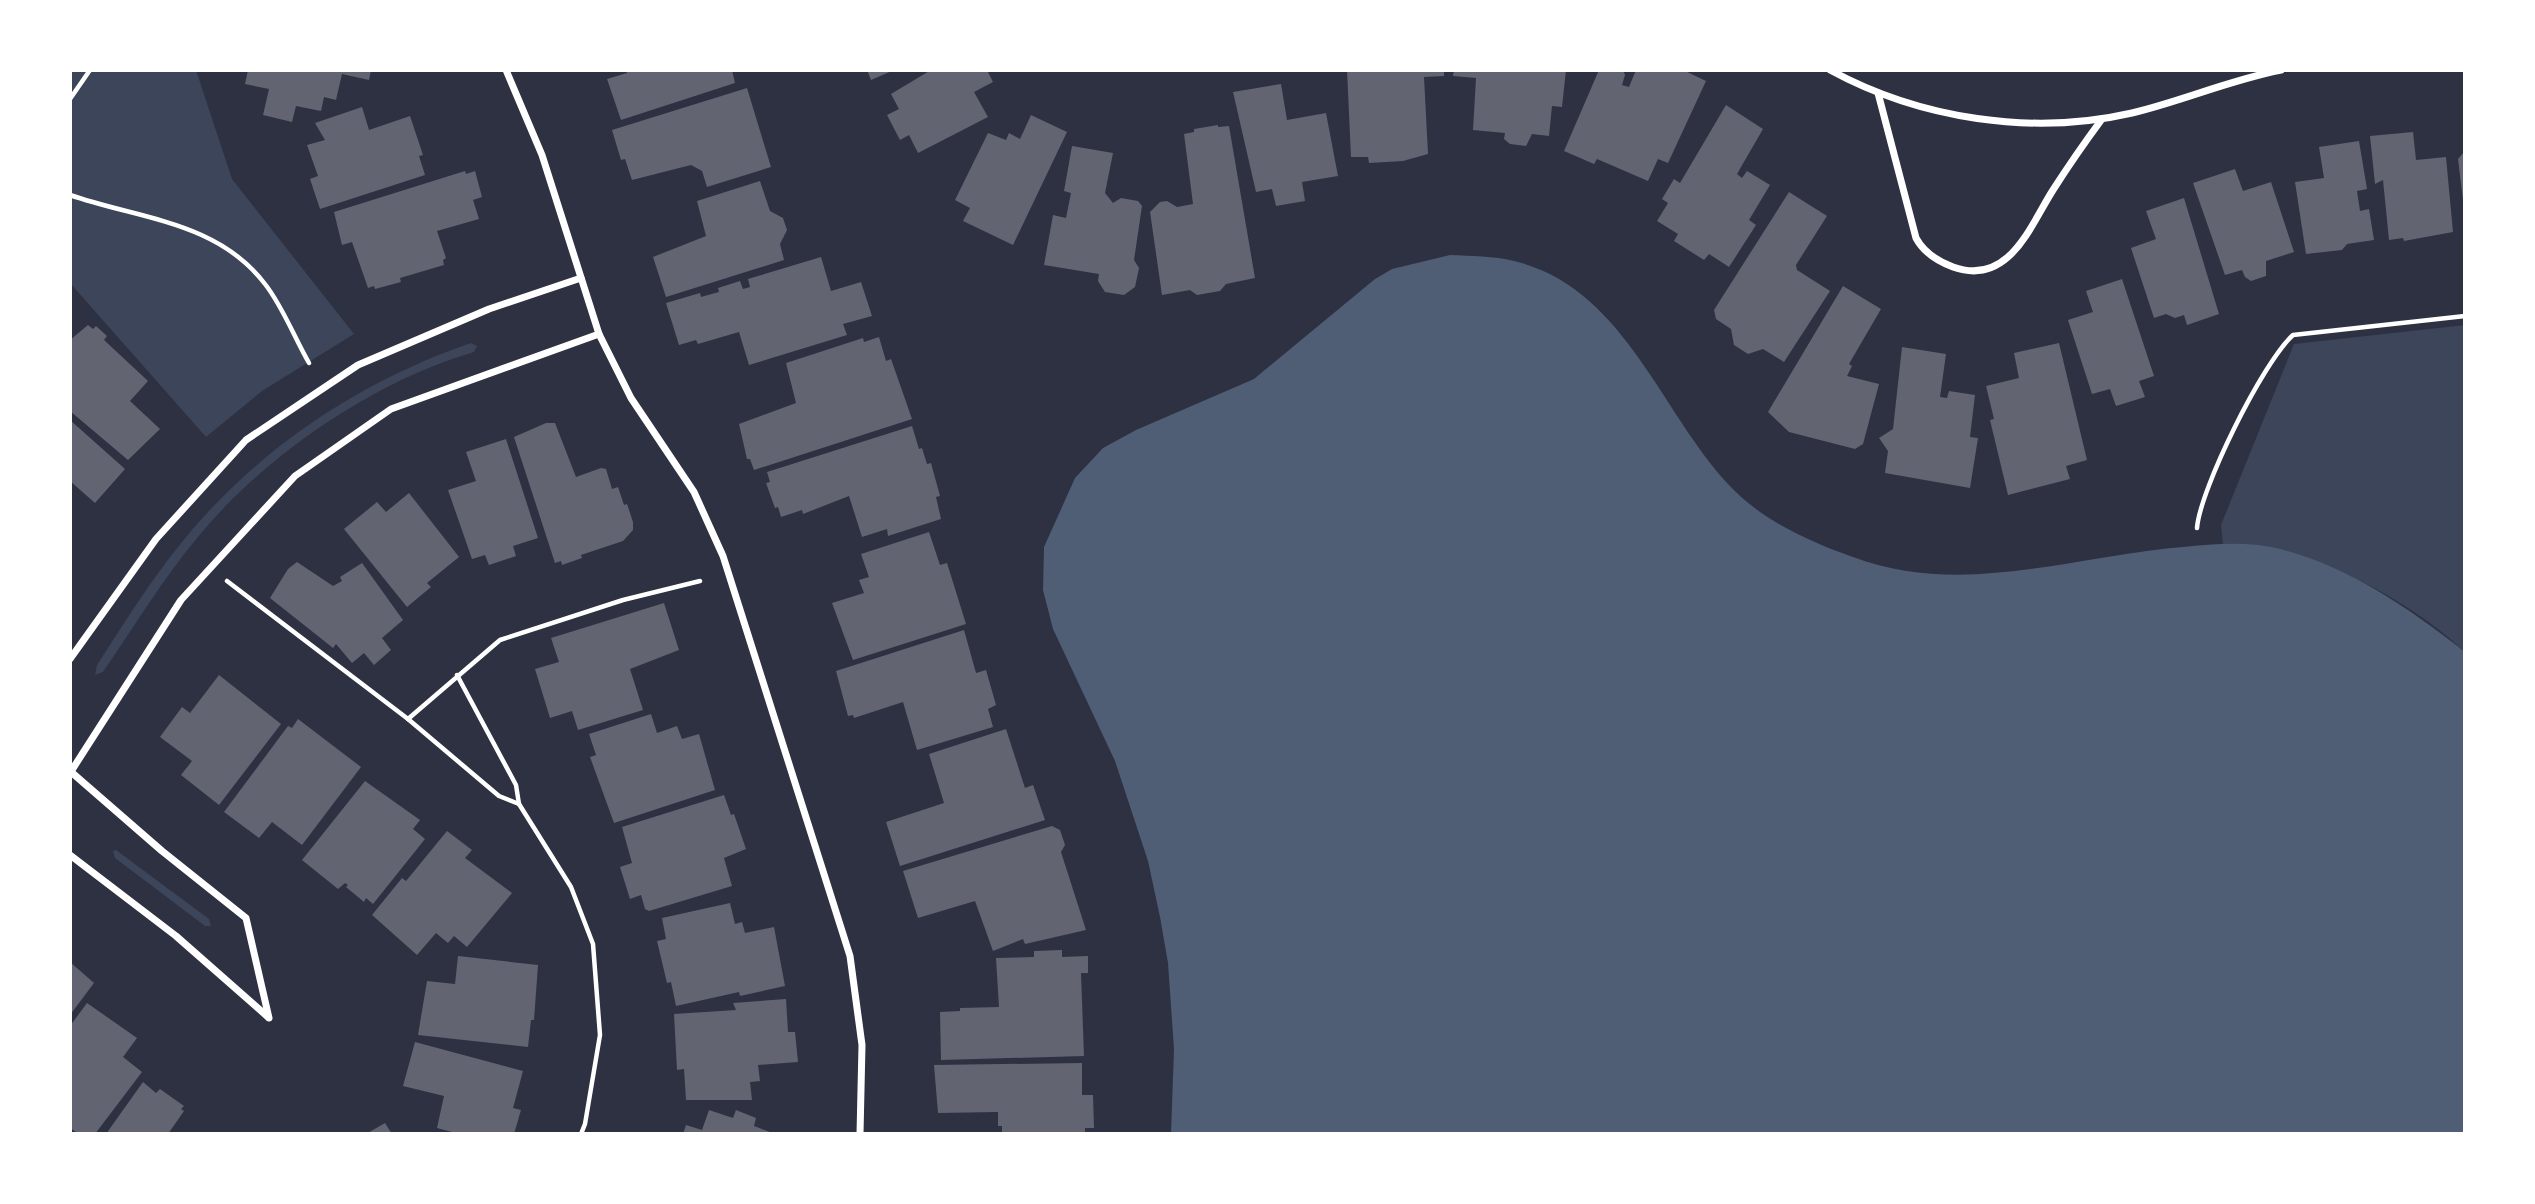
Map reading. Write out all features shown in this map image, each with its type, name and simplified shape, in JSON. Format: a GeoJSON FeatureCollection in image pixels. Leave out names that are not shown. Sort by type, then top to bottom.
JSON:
{"type":"FeatureCollection","features":[{"type":"Feature","properties":{"kind":"street"},"geometry":{"type":"LineString","coordinates":[[506,70],[542,155],[599,334],[631,398],[694,492],[723,556],[850,956],[863,1045],[860,1134]]}},
{"type":"Feature","properties":{"kind":"street"},"geometry":{"type":"LineString","coordinates":[[1830,70],[1878,93],[1926,107],[1993,121],[2038,123],[2102,119],[2156,107],[2281,70]]}},
{"type":"Feature","properties":{"kind":"street"},"geometry":{"type":"LineString","coordinates":[[1878,93],[1916,238],[1931,256],[1964,270],[1995,266],[2021,245],[2068,165],[2102,119]]}},
{"type":"Feature","properties":{"kind":"street"},"geometry":{"type":"LineString","coordinates":[[70,659],[156,539],[246,440],[358,365],[489,309],[581,278]]}},
{"type":"Feature","properties":{"kind":"street"},"geometry":{"type":"LineString","coordinates":[[70,855],[185,943],[269,1018],[246,918],[70,772],[181,600],[295,476],[391,410],[599,334]]}},
{"type":"Feature","properties":{"kind":"path"},"geometry":{"type":"LineString","coordinates":[[70,99],[90,70]]}},
{"type":"Feature","properties":{"kind":"path"},"geometry":{"type":"LineString","coordinates":[[70,195],[115,211],[186,227],[228,248],[265,284],[309,363]]}},
{"type":"Feature","properties":{"kind":"path"},"geometry":{"type":"LineString","coordinates":[[2197,528],[2200,508],[2229,443],[2262,380],[2292,335],[2465,316]]}},
{"type":"Feature","properties":{"kind":"path"},"geometry":{"type":"LineString","coordinates":[[227,581],[408,719],[499,796],[519,804]]}},
{"type":"Feature","properties":{"kind":"path"},"geometry":{"type":"LineString","coordinates":[[408,719],[500,640],[623,600],[700,581]]}},
{"type":"Feature","properties":{"kind":"path"},"geometry":{"type":"LineString","coordinates":[[457,675],[516,785],[519,804],[571,887],[593,944],[600,1035],[581,1134]]}},
{"type":"Feature","properties":{"kind":"shaded area"},"geometry":{"type":"Polygon","coordinates":[[[70,70],[196,70],[232,179],[354,334],[262,391],[206,437],[70,283],[70,70]]]}},
{"type":"Feature","properties":{"kind":"shaded area"},"geometry":{"type":"Polygon","coordinates":[[[1450,255],[1514,261],[1552,275],[1584,296],[1636,354],[1703,454],[1728,484],[1770,519],[1836,551],[1894,569],[1935,574],[1976,574],[2017,571],[2183,547],[2253,544],[2302,555],[2350,576],[2396,602],[2465,652],[2465,1134],[1171,1134],[1174,1049],[1168,963],[1148,861],[1115,761],[1053,629],[1043,590],[1044,547],[1075,478],[1103,448],[1136,430],[1254,379],[1375,279],[1392,269],[1450,255]]]}},
{"type":"Feature","properties":{"kind":"shaded area"},"geometry":{"type":"Polygon","coordinates":[[[2465,325],[2465,652],[2414,612],[2353,577],[2287,553],[2223,545],[2221,525],[2294,344],[2465,325]]]}},
{"type":"Feature","properties":{"kind":"shaded area"},"geometry":{"type":"Polygon","coordinates":[[[471,343],[477,346],[474,352],[436,365],[360,402],[323,425],[255,478],[225,507],[185,553],[103,672],[95,675],[97,665],[167,561],[207,513],[239,481],[310,424],[348,400],[429,359],[471,343]]]}},
{"type":"Feature","properties":{"kind":"shaded area"},"geometry":{"type":"Polygon","coordinates":[[[116,850],[209,919],[211,926],[205,926],[115,858],[113,851],[116,850]]]}},
{"type":"Feature","properties":{"kind":"building"},"geometry":{"type":"Polygon","coordinates":[[[248,70],[371,70],[369,80],[342,74],[336,100],[324,97],[321,111],[296,106],[292,122],[263,115],[269,89],[245,84],[248,70]]]}},
{"type":"Feature","properties":{"kind":"building"},"geometry":{"type":"Polygon","coordinates":[[[626,70],[732,70],[735,83],[621,120],[607,79],[627,73],[626,70]]]}},
{"type":"Feature","properties":{"kind":"building"},"geometry":{"type":"Polygon","coordinates":[[[867,70],[894,70],[871,80],[867,70]]]}},
{"type":"Feature","properties":{"kind":"building"},"geometry":{"type":"Polygon","coordinates":[[[931,70],[987,70],[993,82],[974,92],[988,117],[918,153],[909,135],[900,140],[887,115],[899,109],[891,94],[931,70]]]}},
{"type":"Feature","properties":{"kind":"building"},"geometry":{"type":"Polygon","coordinates":[[[1347,70],[1444,70],[1444,76],[1424,77],[1428,154],[1403,161],[1369,163],[1368,157],[1351,157],[1347,70]]]}},
{"type":"Feature","properties":{"kind":"building"},"geometry":{"type":"Polygon","coordinates":[[[1454,70],[1566,70],[1562,107],[1552,106],[1549,136],[1532,134],[1526,146],[1510,144],[1504,139],[1505,133],[1473,130],[1476,78],[1453,76],[1454,70]]]}},
{"type":"Feature","properties":{"kind":"building"},"geometry":{"type":"Polygon","coordinates":[[[1599,70],[1623,70],[1625,75],[1622,85],[1629,87],[1636,70],[1683,70],[1706,81],[1668,163],[1658,159],[1648,181],[1597,159],[1594,164],[1564,151],[1599,70]]]}},
{"type":"Feature","properties":{"kind":"building"},"geometry":{"type":"Polygon","coordinates":[[[1281,84],[1287,120],[1326,113],[1338,176],[1302,182],[1305,201],[1276,206],[1272,189],[1256,192],[1233,92],[1281,84]]]}},
{"type":"Feature","properties":{"kind":"building"},"geometry":{"type":"Polygon","coordinates":[[[747,88],[771,167],[707,187],[702,171],[691,165],[632,180],[625,159],[621,160],[612,130],[747,88]]]}},
{"type":"Feature","properties":{"kind":"building"},"geometry":{"type":"Polygon","coordinates":[[[1726,105],[1763,129],[1737,174],[1742,178],[1747,171],[1770,185],[1749,220],[1756,225],[1729,267],[1709,254],[1704,260],[1674,241],[1678,234],[1657,221],[1668,203],[1662,199],[1674,179],[1680,183],[1726,105]]]}},
{"type":"Feature","properties":{"kind":"building"},"geometry":{"type":"Polygon","coordinates":[[[362,107],[369,130],[410,116],[423,155],[419,156],[425,175],[320,209],[310,179],[318,176],[307,145],[325,140],[315,123],[362,107]]]}},
{"type":"Feature","properties":{"kind":"building"},"geometry":{"type":"Polygon","coordinates":[[[1031,115],[1067,132],[1013,245],[963,221],[970,208],[955,200],[988,133],[1006,140],[1009,133],[1020,139],[1031,115]]]}},
{"type":"Feature","properties":{"kind":"building"},"geometry":{"type":"Polygon","coordinates":[[[1229,126],[1255,278],[1226,284],[1220,291],[1197,295],[1190,290],[1162,295],[1150,212],[1160,202],[1167,201],[1177,207],[1193,204],[1184,134],[1194,132],[1194,129],[1229,126]]]}},
{"type":"Feature","properties":{"kind":"building"},"geometry":{"type":"Polygon","coordinates":[[[2413,132],[2416,160],[2446,157],[2453,232],[2404,241],[2403,238],[2389,240],[2383,180],[2375,184],[2370,136],[2413,132]]]}},
{"type":"Feature","properties":{"kind":"building"},"geometry":{"type":"Polygon","coordinates":[[[2359,141],[2367,189],[2357,191],[2360,211],[2369,209],[2374,240],[2347,244],[2342,250],[2306,254],[2295,182],[2324,178],[2319,147],[2359,141]]]}},
{"type":"Feature","properties":{"kind":"building"},"geometry":{"type":"Polygon","coordinates":[[[1072,146],[1113,153],[1105,193],[1113,203],[1121,198],[1138,201],[1142,206],[1134,260],[1139,268],[1135,287],[1124,295],[1105,292],[1098,281],[1099,274],[1044,265],[1053,215],[1066,218],[1071,193],[1064,191],[1072,146]]]}},
{"type":"Feature","properties":{"kind":"building"},"geometry":{"type":"Polygon","coordinates":[[[2465,151],[2465,200],[2463,200],[2458,159],[2465,151]]]}},
{"type":"Feature","properties":{"kind":"building"},"geometry":{"type":"Polygon","coordinates":[[[2235,169],[2243,191],[2271,182],[2294,252],[2266,261],[2266,276],[2251,281],[2245,277],[2242,270],[2225,275],[2193,183],[2235,169]]]}},
{"type":"Feature","properties":{"kind":"building"},"geometry":{"type":"Polygon","coordinates":[[[465,171],[466,174],[475,171],[482,197],[473,200],[479,219],[437,231],[446,258],[443,260],[444,265],[400,278],[401,282],[375,289],[374,286],[368,288],[352,242],[342,245],[334,212],[465,171]]]}},
{"type":"Feature","properties":{"kind":"building"},"geometry":{"type":"Polygon","coordinates":[[[760,181],[770,211],[783,218],[787,230],[780,244],[784,260],[666,297],[653,257],[706,236],[697,201],[760,181]]]}},
{"type":"Feature","properties":{"kind":"building"},"geometry":{"type":"Polygon","coordinates":[[[1789,192],[1827,216],[1796,265],[1797,270],[1830,291],[1784,362],[1763,349],[1748,354],[1734,345],[1731,329],[1716,319],[1714,310],[1789,192]]]}},
{"type":"Feature","properties":{"kind":"building"},"geometry":{"type":"Polygon","coordinates":[[[2184,198],[2219,314],[2187,325],[2184,315],[2175,318],[2166,314],[2154,318],[2131,248],[2156,239],[2146,211],[2184,198]]]}},
{"type":"Feature","properties":{"kind":"building"},"geometry":{"type":"Polygon","coordinates":[[[821,257],[831,291],[861,282],[872,316],[843,324],[847,335],[749,365],[739,332],[698,344],[696,340],[679,345],[666,303],[700,293],[701,297],[719,292],[718,288],[740,281],[743,289],[750,287],[748,279],[821,257]]]}},
{"type":"Feature","properties":{"kind":"building"},"geometry":{"type":"Polygon","coordinates":[[[2122,279],[2154,376],[2139,381],[2145,397],[2116,406],[2110,389],[2092,394],[2068,320],[2093,312],[2086,291],[2122,279]]]}},
{"type":"Feature","properties":{"kind":"building"},"geometry":{"type":"Polygon","coordinates":[[[1843,286],[1881,309],[1849,364],[1852,366],[1847,376],[1879,384],[1863,444],[1855,449],[1789,432],[1768,412],[1843,286]]]}},
{"type":"Feature","properties":{"kind":"building"},"geometry":{"type":"Polygon","coordinates":[[[88,325],[93,329],[96,326],[107,336],[104,340],[148,381],[130,401],[160,429],[128,460],[70,411],[70,340],[88,325]]]}},
{"type":"Feature","properties":{"kind":"building"},"geometry":{"type":"Polygon","coordinates":[[[879,337],[886,361],[891,359],[912,419],[754,470],[750,459],[747,459],[739,424],[796,403],[786,363],[863,338],[864,342],[879,337]]]}},
{"type":"Feature","properties":{"kind":"building"},"geometry":{"type":"Polygon","coordinates":[[[2059,343],[2087,460],[2066,466],[2070,479],[2008,495],[1990,420],[1994,419],[1986,386],[2019,378],[2014,353],[2059,343]]]}},
{"type":"Feature","properties":{"kind":"building"},"geometry":{"type":"Polygon","coordinates":[[[1902,347],[1946,354],[1940,397],[1947,398],[1949,391],[1975,395],[1970,437],[1978,438],[1970,488],[1885,473],[1888,451],[1879,438],[1893,429],[1902,347]]]}},
{"type":"Feature","properties":{"kind":"building"},"geometry":{"type":"Polygon","coordinates":[[[70,420],[125,469],[95,503],[70,481],[70,420]]]}},
{"type":"Feature","properties":{"kind":"building"},"geometry":{"type":"Polygon","coordinates":[[[546,423],[555,423],[576,477],[601,468],[606,469],[612,489],[618,487],[633,522],[633,530],[623,541],[581,555],[582,558],[562,565],[561,561],[555,563],[514,437],[546,423]]]}},
{"type":"Feature","properties":{"kind":"building"},"geometry":{"type":"Polygon","coordinates":[[[912,426],[919,449],[922,448],[927,464],[931,463],[940,496],[936,497],[941,519],[888,536],[887,529],[862,537],[849,496],[803,514],[802,510],[781,517],[778,507],[775,508],[766,483],[770,482],[767,472],[912,426]]]}},
{"type":"Feature","properties":{"kind":"building"},"geometry":{"type":"Polygon","coordinates":[[[506,439],[538,538],[513,546],[516,556],[489,565],[485,555],[472,559],[448,490],[476,481],[466,452],[506,439]]]}},
{"type":"Feature","properties":{"kind":"building"},"geometry":{"type":"Polygon","coordinates":[[[409,493],[459,557],[427,583],[431,587],[407,607],[344,529],[377,502],[386,512],[409,493]]]}},
{"type":"Feature","properties":{"kind":"building"},"geometry":{"type":"Polygon","coordinates":[[[929,532],[940,565],[947,563],[966,624],[853,660],[832,603],[864,593],[859,580],[869,577],[861,554],[929,532]]]}},
{"type":"Feature","properties":{"kind":"building"},"geometry":{"type":"Polygon","coordinates":[[[297,562],[333,586],[342,581],[340,577],[362,563],[403,620],[382,638],[391,650],[374,665],[364,653],[352,663],[336,644],[333,648],[270,598],[288,569],[297,562]]]}},
{"type":"Feature","properties":{"kind":"building"},"geometry":{"type":"Polygon","coordinates":[[[664,603],[679,650],[630,669],[643,710],[578,730],[572,711],[550,718],[535,669],[559,662],[551,638],[664,603]]]}},
{"type":"Feature","properties":{"kind":"building"},"geometry":{"type":"Polygon","coordinates":[[[964,630],[976,673],[986,670],[996,705],[988,709],[993,727],[917,750],[903,702],[854,718],[853,715],[848,716],[836,671],[964,630]]]}},
{"type":"Feature","properties":{"kind":"building"},"geometry":{"type":"Polygon","coordinates":[[[219,675],[281,724],[219,805],[181,775],[192,761],[160,737],[182,707],[190,713],[219,675]]]}},
{"type":"Feature","properties":{"kind":"building"},"geometry":{"type":"Polygon","coordinates":[[[651,714],[657,733],[677,726],[682,739],[699,734],[715,790],[614,823],[590,757],[596,755],[589,734],[651,714]]]}},
{"type":"Feature","properties":{"kind":"building"},"geometry":{"type":"Polygon","coordinates":[[[298,719],[361,767],[302,845],[272,822],[259,838],[224,812],[288,726],[292,728],[298,719]]]}},
{"type":"Feature","properties":{"kind":"building"},"geometry":{"type":"Polygon","coordinates":[[[1006,729],[1025,788],[1033,785],[1045,820],[900,866],[886,822],[944,803],[929,754],[1006,729]]]}},
{"type":"Feature","properties":{"kind":"building"},"geometry":{"type":"Polygon","coordinates":[[[365,781],[420,820],[413,829],[425,839],[373,904],[366,898],[364,902],[346,887],[348,885],[345,883],[338,889],[302,860],[365,781]]]}},
{"type":"Feature","properties":{"kind":"building"},"geometry":{"type":"Polygon","coordinates":[[[724,795],[746,849],[724,858],[732,886],[649,911],[645,909],[641,895],[630,899],[620,867],[632,863],[622,827],[724,795]]]}},
{"type":"Feature","properties":{"kind":"building"},"geometry":{"type":"Polygon","coordinates":[[[1052,826],[1060,830],[1065,845],[1061,852],[1086,930],[1025,944],[1023,939],[993,951],[975,901],[918,918],[903,871],[1052,826]]]}},
{"type":"Feature","properties":{"kind":"building"},"geometry":{"type":"Polygon","coordinates":[[[447,831],[472,850],[465,858],[512,893],[467,947],[454,936],[448,943],[436,933],[417,955],[372,915],[402,878],[406,881],[447,831]]]}},
{"type":"Feature","properties":{"kind":"building"},"geometry":{"type":"Polygon","coordinates":[[[730,903],[735,924],[742,922],[745,933],[774,927],[785,986],[740,996],[739,992],[676,1006],[671,982],[667,983],[657,941],[666,939],[662,918],[730,903]]]}},
{"type":"Feature","properties":{"kind":"building"},"geometry":{"type":"Polygon","coordinates":[[[1062,950],[1062,957],[1088,956],[1088,973],[1081,973],[1084,1056],[941,1060],[940,1012],[960,1011],[960,1008],[999,1007],[996,958],[1034,957],[1034,951],[1062,950]]]}},
{"type":"Feature","properties":{"kind":"building"},"geometry":{"type":"Polygon","coordinates":[[[458,956],[538,965],[534,1020],[531,1020],[528,1047],[418,1035],[427,981],[455,984],[458,956]]]}},
{"type":"Feature","properties":{"kind":"building"},"geometry":{"type":"Polygon","coordinates":[[[70,962],[94,983],[70,1015],[70,962]]]}},
{"type":"Feature","properties":{"kind":"building"},"geometry":{"type":"Polygon","coordinates":[[[786,999],[788,1032],[795,1032],[798,1062],[758,1065],[760,1081],[750,1082],[752,1100],[686,1100],[684,1069],[677,1070],[674,1014],[736,1010],[733,1003],[786,999]]]}},
{"type":"Feature","properties":{"kind":"building"},"geometry":{"type":"Polygon","coordinates":[[[87,1003],[137,1038],[123,1057],[142,1072],[95,1134],[79,1134],[70,1128],[70,1026],[87,1003]]]}},
{"type":"Feature","properties":{"kind":"building"},"geometry":{"type":"Polygon","coordinates":[[[415,1042],[523,1071],[513,1108],[521,1110],[514,1134],[459,1134],[437,1128],[444,1096],[403,1086],[415,1042]]]}},
{"type":"Feature","properties":{"kind":"building"},"geometry":{"type":"Polygon","coordinates":[[[1082,1063],[1082,1095],[1093,1095],[1094,1128],[1085,1128],[1085,1134],[1002,1134],[1002,1126],[998,1126],[998,1112],[938,1113],[934,1065],[1082,1063]]]}},
{"type":"Feature","properties":{"kind":"building"},"geometry":{"type":"Polygon","coordinates":[[[143,1082],[156,1093],[160,1089],[184,1106],[181,1109],[184,1111],[168,1134],[106,1134],[143,1082]]]}},
{"type":"Feature","properties":{"kind":"building"},"geometry":{"type":"Polygon","coordinates":[[[709,1110],[733,1118],[736,1110],[756,1118],[754,1126],[775,1134],[683,1134],[686,1125],[702,1130],[709,1110]]]}},
{"type":"Feature","properties":{"kind":"building"},"geometry":{"type":"Polygon","coordinates":[[[385,1123],[392,1134],[366,1134],[385,1123]]]}}]}
